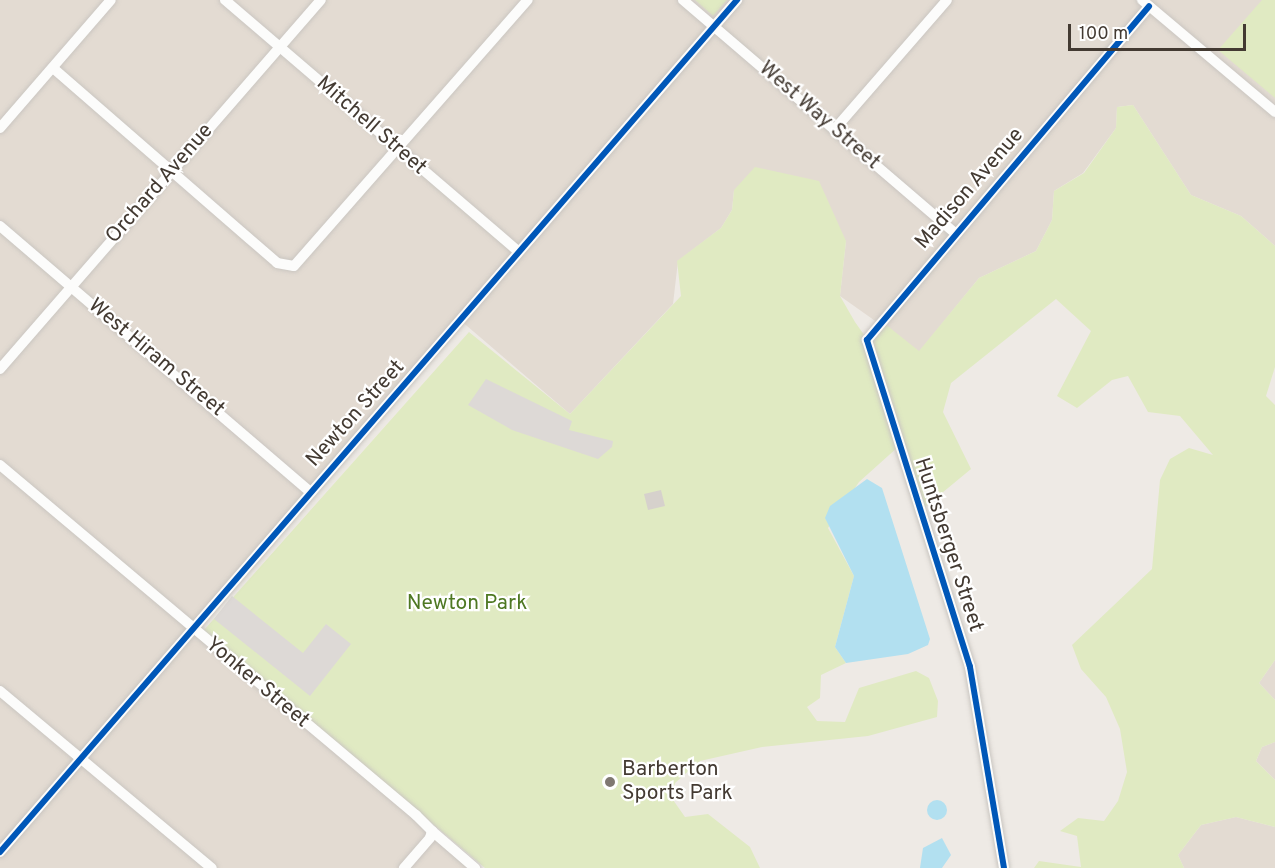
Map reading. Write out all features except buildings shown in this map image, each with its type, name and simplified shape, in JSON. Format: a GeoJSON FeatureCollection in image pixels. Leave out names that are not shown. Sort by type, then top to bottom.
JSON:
{"type":"FeatureCollection","features":[{"type":"Feature","properties":{"kind":"street"},"geometry":{"type":"LineString","coordinates":[[0,128],[111,0]]}},
{"type":"Feature","properties":{"kind":"street","name":"Mitchell Street"},"geometry":{"type":"LineString","coordinates":[[225,0],[518,251]]}},
{"type":"Feature","properties":{"kind":"street","name":"Orchard Avenue"},"geometry":{"type":"LineString","coordinates":[[0,369],[321,0]]}},
{"type":"Feature","properties":{"kind":"street"},"geometry":{"type":"LineString","coordinates":[[52,68],[281,264],[294,266],[308,255],[528,0]]}},
{"type":"Feature","properties":{"kind":"street","name":"West Way Street"},"geometry":{"type":"LineString","coordinates":[[683,0],[954,232]]}},
{"type":"Feature","properties":{"kind":"street","name":"Newton Street"},"geometry":{"type":"LineString","coordinates":[[0,852],[309,491],[737,0]]}},
{"type":"Feature","properties":{"kind":"street"},"geometry":{"type":"LineString","coordinates":[[834,130],[947,0]]}},
{"type":"Feature","properties":{"kind":"street"},"geometry":{"type":"LineString","coordinates":[[1146,3],[1275,112]]}},
{"type":"Feature","properties":{"kind":"street","name":"Madison Avenue"},"geometry":{"type":"LineString","coordinates":[[890,409],[867,340],[954,232],[1146,3]]}},
{"type":"Feature","properties":{"kind":"street","name":"West Hiram Street"},"geometry":{"type":"LineString","coordinates":[[0,226],[309,491]]}},
{"type":"Feature","properties":{"kind":"street","name":"Huntsberger Street"},"geometry":{"type":"LineString","coordinates":[[890,409],[970,667],[1004,868]]}},
{"type":"Feature","properties":{"kind":"street","name":"Yonker Street"},"geometry":{"type":"LineString","coordinates":[[0,465],[474,868]]}},
{"type":"Feature","properties":{"kind":"street"},"geometry":{"type":"LineString","coordinates":[[0,691],[212,868]]}},
{"type":"Feature","properties":{"kind":"street"},"geometry":{"type":"LineString","coordinates":[[404,868],[432,831]]}},
{"type":"Feature","properties":{"kind":"shaded area"},"geometry":{"type":"Polygon","coordinates":[[[0,0],[1275,0],[1275,246],[1241,216],[1191,195],[1133,105],[1117,107],[1116,128],[1083,173],[1054,191],[1052,220],[1036,251],[979,278],[919,352],[840,296],[846,241],[734,190],[732,210],[721,228],[678,261],[673,304],[570,414],[460,320],[192,629],[475,868],[0,868],[0,0]]]}},
{"type":"Feature","properties":{"kind":"shaded area"},"geometry":{"type":"Polygon","coordinates":[[[486,379],[572,421],[569,430],[613,441],[612,447],[598,459],[512,430],[468,405],[486,379]]]}},
{"type":"Feature","properties":{"kind":"shaded area"},"geometry":{"type":"Polygon","coordinates":[[[232,596],[303,653],[326,624],[351,644],[310,696],[214,619],[232,596]]]}},
{"type":"Feature","properties":{"kind":"shaded area"},"geometry":{"type":"Polygon","coordinates":[[[1275,660],[1275,700],[1259,683],[1275,660]]]}},
{"type":"Feature","properties":{"kind":"shaded area"},"geometry":{"type":"Polygon","coordinates":[[[1275,742],[1275,780],[1256,761],[1262,747],[1275,742]]]}},
{"type":"Feature","properties":{"kind":"shaded area"},"geometry":{"type":"Polygon","coordinates":[[[1236,817],[1275,827],[1275,868],[1184,868],[1178,855],[1201,825],[1236,817]]]}},
{"type":"Feature","properties":{"kind":"green space"},"geometry":{"type":"Polygon","coordinates":[[[695,0],[727,0],[713,16],[695,0]]]}},
{"type":"Feature","properties":{"kind":"green space"},"geometry":{"type":"Polygon","coordinates":[[[1262,0],[1275,0],[1275,98],[1218,50],[1262,0]]]}},
{"type":"Feature","properties":{"kind":"green space","name":"Newton Park"},"geometry":{"type":"Polygon","coordinates":[[[1133,105],[1191,195],[1241,216],[1275,246],[1275,367],[1266,396],[1275,405],[1275,660],[1259,683],[1275,700],[1275,742],[1262,747],[1256,761],[1275,780],[1275,827],[1236,817],[1201,825],[1178,855],[1184,868],[1034,868],[1039,861],[1081,867],[1077,836],[1060,831],[1078,818],[1104,821],[1118,801],[1127,772],[1120,729],[1106,697],[1081,669],[1072,645],[1152,569],[1160,480],[1170,459],[1189,448],[1213,455],[1180,416],[1148,412],[1128,376],[1112,380],[1077,408],[1057,396],[1091,331],[1056,299],[951,383],[943,412],[971,469],[919,512],[898,447],[859,482],[828,528],[854,576],[835,647],[846,663],[821,675],[820,698],[807,707],[817,721],[845,722],[859,688],[916,671],[929,678],[938,701],[937,717],[868,736],[762,747],[700,761],[675,783],[671,797],[685,817],[708,814],[750,847],[760,868],[485,868],[204,630],[469,332],[570,414],[681,296],[677,261],[721,228],[732,210],[734,190],[755,167],[819,181],[846,241],[840,296],[855,322],[867,339],[880,320],[919,351],[979,278],[1036,251],[1052,220],[1054,191],[1084,173],[1116,128],[1117,107],[1133,105]]]}},
{"type":"Feature","properties":{"kind":"water"},"geometry":{"type":"Polygon","coordinates":[[[867,479],[882,488],[930,639],[928,645],[908,654],[846,663],[835,647],[854,576],[825,518],[830,506],[867,479]]]}},
{"type":"Feature","properties":{"kind":"water"},"geometry":{"type":"Polygon","coordinates":[[[933,800],[941,800],[947,806],[947,814],[941,820],[933,820],[927,814],[927,806],[933,800]]]}},
{"type":"Feature","properties":{"kind":"water"},"geometry":{"type":"Polygon","coordinates":[[[942,838],[951,855],[942,868],[920,868],[923,848],[942,838]]]}},
{"type":"Feature","properties":{"kind":"cycle path"},"geometry":{"type":"LineString","coordinates":[[0,852],[737,0]]}},
{"type":"Feature","properties":{"kind":"cycle path"},"geometry":{"type":"LineString","coordinates":[[1004,868],[970,667],[867,340],[1149,6]]}},
{"type":"Feature","properties":{"kind":"place","name":"Barberton Sports Park"},"geometry":{"type":"Point","coordinates":[610,782]}}]}
